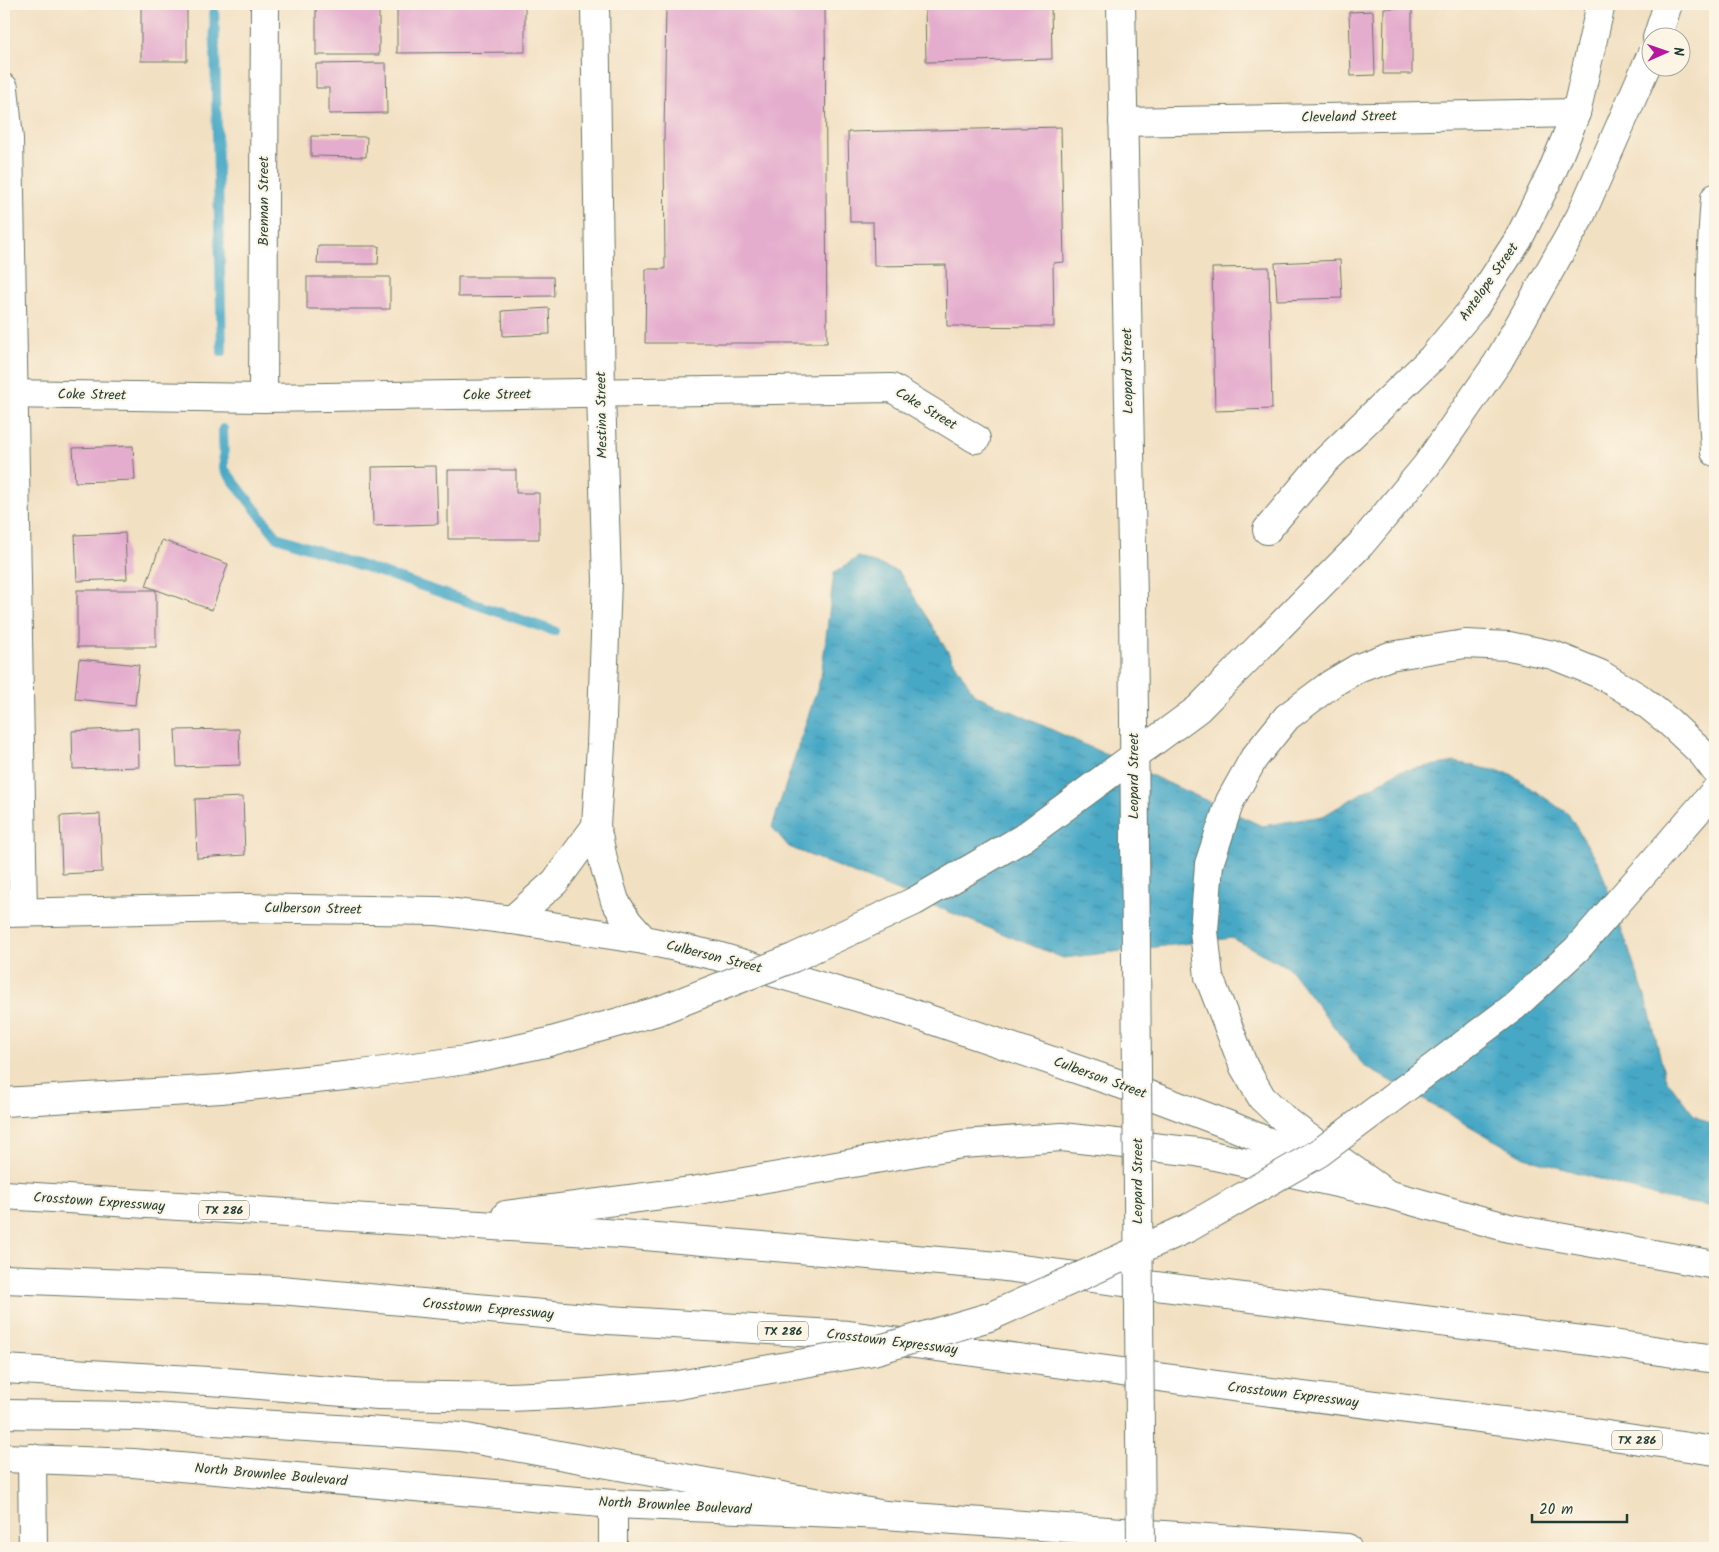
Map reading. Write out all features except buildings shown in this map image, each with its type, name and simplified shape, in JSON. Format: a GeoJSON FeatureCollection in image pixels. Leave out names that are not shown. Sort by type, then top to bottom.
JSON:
{"type":"FeatureCollection","features":[{"type":"Feature","properties":{"kind":"main road","name":"Brennan Street"},"geometry":{"type":"LineString","coordinates":[[263,398],[265,4]]}},
{"type":"Feature","properties":{"kind":"main road","name":"Mestina Street"},"geometry":{"type":"LineString","coordinates":[[594,4],[601,394],[607,580],[596,826],[604,864],[615,901],[628,922],[644,940]]}},
{"type":"Feature","properties":{"kind":"main road","name":"Leopard Street"},"geometry":{"type":"LineString","coordinates":[[1121,4],[1133,600],[1141,1548]]}},
{"type":"Feature","properties":{"kind":"main road","name":"Antelope Street"},"geometry":{"type":"LineString","coordinates":[[1267,530],[1324,462],[1432,358],[1476,305],[1518,240],[1552,172],[1576,113],[1601,4]]}},
{"type":"Feature","properties":{"kind":"main road"},"geometry":{"type":"LineString","coordinates":[[1660,28],[1668,4]]}},
{"type":"Feature","properties":{"kind":"main road"},"geometry":{"type":"LineString","coordinates":[[4,1102],[221,1089],[354,1075],[466,1060],[545,1043],[658,1011],[793,958],[915,901],[1023,838],[1198,708],[1360,544],[1426,466],[1498,362],[1580,216],[1642,76]]}},
{"type":"Feature","properties":{"kind":"main road"},"geometry":{"type":"LineString","coordinates":[[4,88],[9,138],[13,912]]}},
{"type":"Feature","properties":{"kind":"main road","name":"Cleveland Street"},"geometry":{"type":"LineString","coordinates":[[1123,122],[1576,113]]}},
{"type":"Feature","properties":{"kind":"main road"},"geometry":{"type":"LineString","coordinates":[[1715,198],[1711,252],[1711,389],[1715,452]]}},
{"type":"Feature","properties":{"kind":"main road","name":"Coke Street"},"geometry":{"type":"LineString","coordinates":[[9,394],[263,398],[892,388],[976,439]]}},
{"type":"Feature","properties":{"kind":"main road"},"geometry":{"type":"LineString","coordinates":[[1387,1194],[1306,1136],[1262,1098],[1244,1067],[1209,976],[1204,931],[1209,864],[1230,801],[1254,758],[1287,717],[1331,684],[1358,668],[1390,656],[1465,644],[1509,646],[1552,655],[1600,674],[1638,697],[1702,753],[1715,770]]}},
{"type":"Feature","properties":{"kind":"main road"},"geometry":{"type":"LineString","coordinates":[[4,1369],[225,1382],[378,1395],[510,1397],[576,1394],[673,1386],[873,1351],[989,1317],[1188,1228],[1319,1153],[1522,1000],[1577,949],[1715,791]]}},
{"type":"Feature","properties":{"kind":"main road"},"geometry":{"type":"LineString","coordinates":[[512,920],[555,882],[596,826]]}},
{"type":"Feature","properties":{"kind":"main road","name":"Culberson Street"},"geometry":{"type":"LineString","coordinates":[[13,912],[249,908],[438,911],[644,940],[717,956],[908,1012],[1120,1084],[1234,1127],[1387,1194]]}},
{"type":"Feature","properties":{"kind":"main road"},"geometry":{"type":"LineString","coordinates":[[445,1224],[692,1191],[962,1144],[1062,1137],[1197,1152],[1387,1194],[1509,1228],[1715,1265]]}},
{"type":"Feature","properties":{"kind":"main road","name":"Crosstown Expressway"},"geometry":{"type":"LineString","coordinates":[[4,1195],[621,1234],[998,1266],[1589,1341],[1715,1359]]}},
{"type":"Feature","properties":{"kind":"main road","name":"Crosstown Expressway"},"geometry":{"type":"LineString","coordinates":[[4,1278],[281,1290],[608,1320],[849,1335],[1232,1387],[1559,1428],[1715,1451]]}},
{"type":"Feature","properties":{"kind":"main road"},"geometry":{"type":"LineString","coordinates":[[4,1414],[137,1416],[462,1437],[884,1516]]}},
{"type":"Feature","properties":{"kind":"main road","name":"North Brownlee Boulevard"},"geometry":{"type":"LineString","coordinates":[[4,1458],[32,1458],[189,1468],[613,1504],[884,1516],[1347,1548]]}},
{"type":"Feature","properties":{"kind":"main road"},"geometry":{"type":"LineString","coordinates":[[32,1458],[33,1548]]}},
{"type":"Feature","properties":{"kind":"main road"},"geometry":{"type":"LineString","coordinates":[[613,1504],[613,1548]]}},
{"type":"Feature","properties":{"kind":"water"},"geometry":{"type":"Polygon","coordinates":[[[858,557],[899,572],[974,694],[1262,826],[1323,816],[1399,771],[1455,762],[1511,774],[1568,814],[1599,864],[1648,1005],[1665,1077],[1693,1114],[1715,1127],[1715,1207],[1666,1199],[1524,1157],[1364,1066],[1289,968],[1232,938],[1063,958],[789,847],[772,827],[821,677],[834,573],[858,557]]]}},
{"type":"Feature","properties":{"kind":"waterway"},"geometry":{"type":"LineString","coordinates":[[214,4],[222,352]]}},
{"type":"Feature","properties":{"kind":"waterway"},"geometry":{"type":"LineString","coordinates":[[223,429],[224,469],[277,537],[554,631]]}}]}
